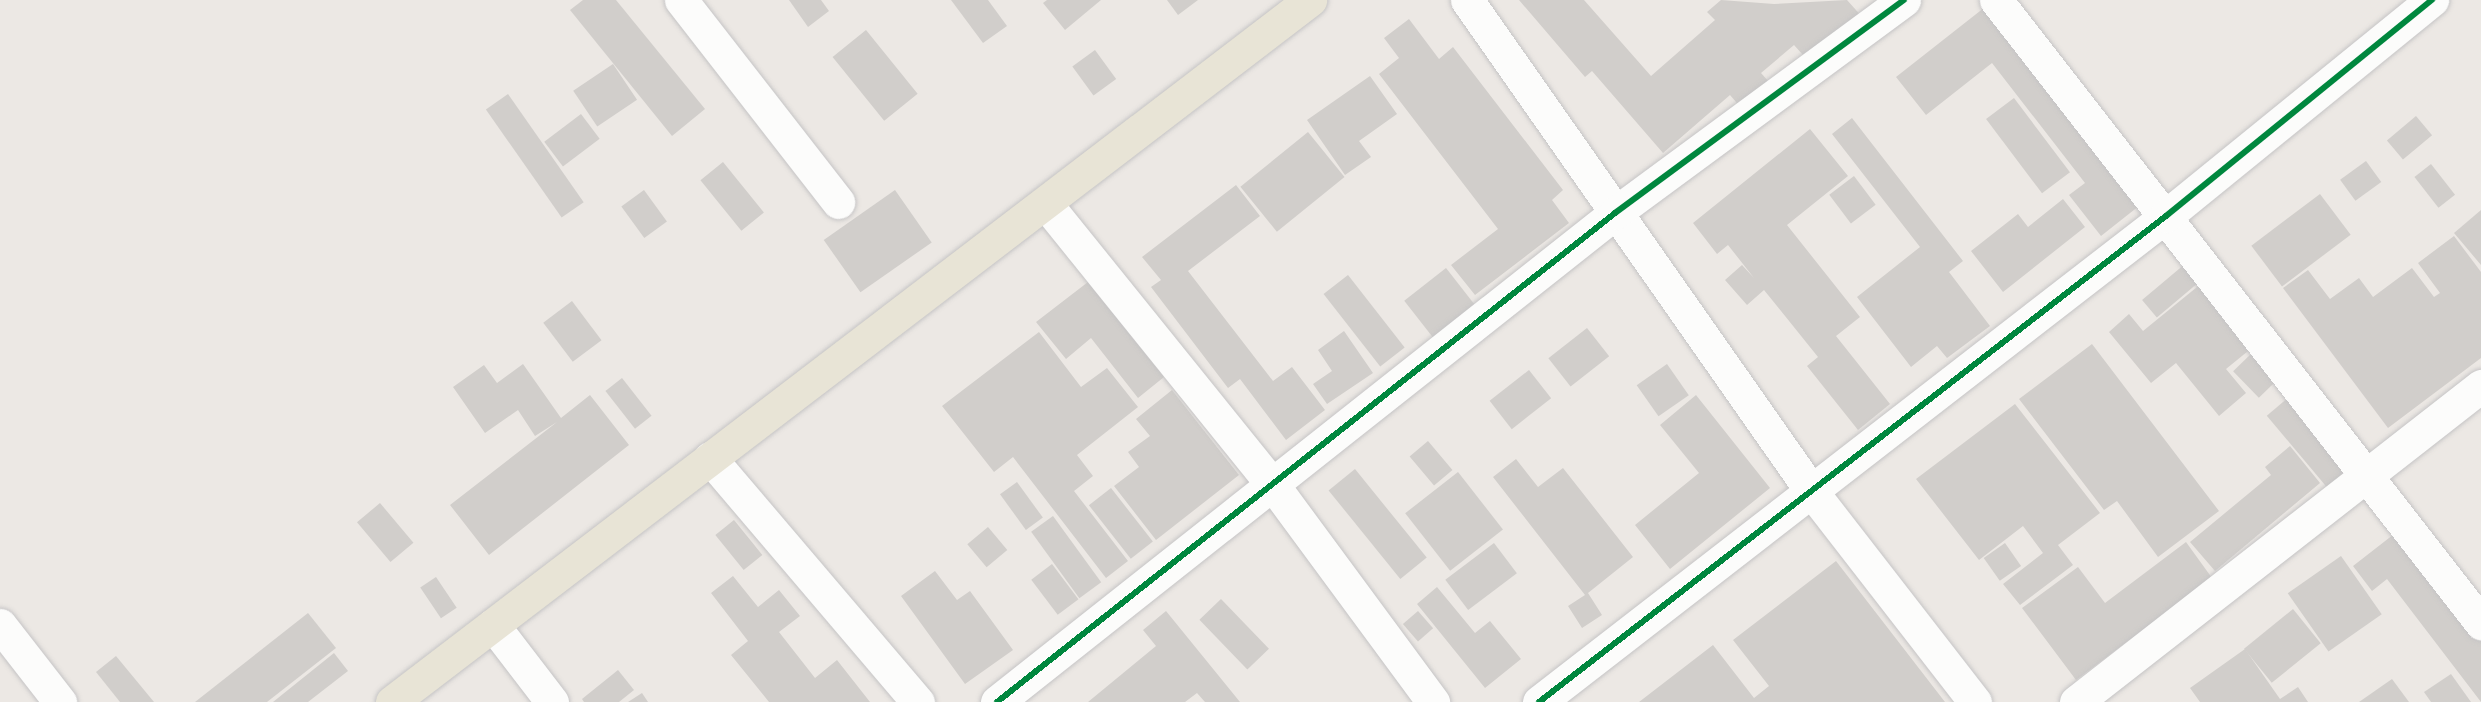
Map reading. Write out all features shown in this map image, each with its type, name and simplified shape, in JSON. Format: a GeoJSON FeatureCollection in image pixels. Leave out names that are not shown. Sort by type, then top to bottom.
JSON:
{"type":"FeatureCollection","features":[{"type":"Feature","properties":{"kind":"main road"},"geometry":{"type":"LineString","coordinates":[[392,702],[1310,0]]}},
{"type":"Feature","properties":{"kind":"street"},"geometry":{"type":"LineString","coordinates":[[681,0],[838,202]]}},
{"type":"Feature","properties":{"kind":"street"},"geometry":{"type":"LineString","coordinates":[[1467,0],[1812,492],[1975,702]]}},
{"type":"Feature","properties":{"kind":"street"},"geometry":{"type":"LineString","coordinates":[[997,702],[1616,213],[1904,0]]}},
{"type":"Feature","properties":{"kind":"street"},"geometry":{"type":"LineString","coordinates":[[1996,0],[2481,622]]}},
{"type":"Feature","properties":{"kind":"street"},"geometry":{"type":"LineString","coordinates":[[1539,702],[2166,216],[2432,0]]}},
{"type":"Feature","properties":{"kind":"street"},"geometry":{"type":"LineString","coordinates":[[1046,204],[1273,485],[1433,702]]}},
{"type":"Feature","properties":{"kind":"street"},"geometry":{"type":"LineString","coordinates":[[2076,702],[2481,386]]}},
{"type":"Feature","properties":{"kind":"street"},"geometry":{"type":"LineString","coordinates":[[710,458],[918,702]]}},
{"type":"Feature","properties":{"kind":"street"},"geometry":{"type":"LineString","coordinates":[[493,625],[552,702]]}},
{"type":"Feature","properties":{"kind":"street"},"geometry":{"type":"LineString","coordinates":[[0,626],[60,702]]}},
{"type":"Feature","properties":{"kind":"building"},"geometry":{"type":"Polygon","coordinates":[[[583,0],[616,0],[705,109],[672,136],[570,10],[583,0]]]}},
{"type":"Feature","properties":{"kind":"building"},"geometry":{"type":"Polygon","coordinates":[[[789,0],[821,0],[829,11],[808,27],[789,0]]]}},
{"type":"Feature","properties":{"kind":"building"},"geometry":{"type":"Polygon","coordinates":[[[951,0],[988,0],[1007,26],[983,43],[951,0]]]}},
{"type":"Feature","properties":{"kind":"building"},"geometry":{"type":"Polygon","coordinates":[[[1047,0],[1101,0],[1065,30],[1043,3],[1047,0]]]}},
{"type":"Feature","properties":{"kind":"building"},"geometry":{"type":"Polygon","coordinates":[[[1167,0],[1198,0],[1178,15],[1167,0]]]}},
{"type":"Feature","properties":{"kind":"building"},"geometry":{"type":"Polygon","coordinates":[[[1519,0],[1584,0],[1651,76],[1715,20],[1707,12],[1721,0],[1774,4],[1847,0],[1864,19],[1812,65],[1794,45],[1761,73],[1777,91],[1748,116],[1730,95],[1663,153],[1592,71],[1585,77],[1519,0]]]}},
{"type":"Feature","properties":{"kind":"building"},"geometry":{"type":"Polygon","coordinates":[[[1994,0],[2149,198],[2101,236],[2069,195],[2085,183],[1992,63],[1926,115],[1896,77],[1994,0]]]}},
{"type":"Feature","properties":{"kind":"building"},"geometry":{"type":"Polygon","coordinates":[[[1409,19],[1439,59],[1453,47],[1563,190],[1552,200],[1569,223],[1475,295],[1451,265],[1498,229],[1379,74],[1399,58],[1384,38],[1409,19]]]}},
{"type":"Feature","properties":{"kind":"building"},"geometry":{"type":"Polygon","coordinates":[[[866,30],[918,94],[884,121],[833,57],[866,30]]]}},
{"type":"Feature","properties":{"kind":"building"},"geometry":{"type":"Polygon","coordinates":[[[1095,50],[1116,79],[1094,96],[1072,66],[1095,50]]]}},
{"type":"Feature","properties":{"kind":"building"},"geometry":{"type":"Polygon","coordinates":[[[613,64],[637,100],[597,126],[573,91],[613,64]]]}},
{"type":"Feature","properties":{"kind":"building"},"geometry":{"type":"Polygon","coordinates":[[[1370,76],[1397,114],[1359,141],[1371,157],[1345,175],[1307,120],[1370,76]]]}},
{"type":"Feature","properties":{"kind":"building"},"geometry":{"type":"Polygon","coordinates":[[[508,94],[584,202],[562,218],[486,109],[508,94]]]}},
{"type":"Feature","properties":{"kind":"building"},"geometry":{"type":"Polygon","coordinates":[[[2014,98],[2070,172],[2042,193],[1986,119],[2014,98]]]}},
{"type":"Feature","properties":{"kind":"building"},"geometry":{"type":"Polygon","coordinates":[[[581,114],[600,139],[563,166],[544,142],[581,114]]]}},
{"type":"Feature","properties":{"kind":"building"},"geometry":{"type":"Polygon","coordinates":[[[2416,116],[2432,135],[2403,160],[2387,140],[2416,116]]]}},
{"type":"Feature","properties":{"kind":"building"},"geometry":{"type":"Polygon","coordinates":[[[1852,118],[1963,261],[1949,272],[1990,326],[1947,358],[1937,346],[1911,367],[1857,297],[1920,247],[1832,134],[1852,118]]]}},
{"type":"Feature","properties":{"kind":"building"},"geometry":{"type":"Polygon","coordinates":[[[1810,129],[1848,176],[1787,225],[1860,317],[1836,336],[1890,404],[1858,430],[1807,366],[1818,357],[1764,290],[1747,305],[1725,280],[1742,265],[1754,278],[1728,245],[1717,254],[1693,223],[1810,129]]]}},
{"type":"Feature","properties":{"kind":"building"},"geometry":{"type":"Polygon","coordinates":[[[1308,132],[1345,177],[1277,232],[1240,187],[1308,132]]]}},
{"type":"Feature","properties":{"kind":"building"},"geometry":{"type":"Polygon","coordinates":[[[2366,161],[2381,182],[2355,201],[2340,180],[2366,161]]]}},
{"type":"Feature","properties":{"kind":"building"},"geometry":{"type":"Polygon","coordinates":[[[723,162],[764,213],[741,231],[700,180],[723,162]]]}},
{"type":"Feature","properties":{"kind":"building"},"geometry":{"type":"Polygon","coordinates":[[[2431,164],[2455,195],[2438,208],[2414,177],[2431,164]]]}},
{"type":"Feature","properties":{"kind":"building"},"geometry":{"type":"Polygon","coordinates":[[[1854,176],[1876,205],[1851,223],[1829,195],[1854,176]]]}},
{"type":"Feature","properties":{"kind":"building"},"geometry":{"type":"Polygon","coordinates":[[[1236,185],[1260,216],[1188,271],[1273,381],[1292,367],[1325,410],[1286,440],[1240,379],[1228,388],[1151,287],[1161,280],[1142,257],[1236,185]]]}},
{"type":"Feature","properties":{"kind":"building"},"geometry":{"type":"Polygon","coordinates":[[[644,190],[667,222],[644,238],[621,206],[644,190]]]}},
{"type":"Feature","properties":{"kind":"building"},"geometry":{"type":"Polygon","coordinates":[[[895,190],[932,242],[860,292],[824,240],[895,190]]]}},
{"type":"Feature","properties":{"kind":"building"},"geometry":{"type":"Polygon","coordinates":[[[2320,194],[2351,235],[2282,286],[2251,246],[2320,194]]]}},
{"type":"Feature","properties":{"kind":"building"},"geometry":{"type":"Polygon","coordinates":[[[2063,199],[2085,227],[2003,292],[1971,251],[2018,214],[2028,227],[2063,199]]]}},
{"type":"Feature","properties":{"kind":"building"},"geometry":{"type":"Polygon","coordinates":[[[2481,210],[2481,265],[2454,233],[2481,210]]]}},
{"type":"Feature","properties":{"kind":"building"},"geometry":{"type":"Polygon","coordinates":[[[2454,236],[2481,272],[2481,358],[2388,428],[2283,288],[2308,270],[2330,299],[2359,278],[2373,297],[2412,268],[2434,297],[2440,293],[2418,263],[2454,236]]]}},
{"type":"Feature","properties":{"kind":"building"},"geometry":{"type":"Polygon","coordinates":[[[2198,253],[2213,271],[2157,318],[2142,300],[2198,253]]]}},
{"type":"Feature","properties":{"kind":"building"},"geometry":{"type":"Polygon","coordinates":[[[1446,268],[1479,311],[1437,343],[1404,301],[1446,268]]]}},
{"type":"Feature","properties":{"kind":"building"},"geometry":{"type":"Polygon","coordinates":[[[2213,274],[2253,347],[2226,369],[2246,393],[2219,416],[2176,363],[2151,383],[2109,332],[2129,314],[2143,331],[2213,274]]]}},
{"type":"Feature","properties":{"kind":"building"},"geometry":{"type":"Polygon","coordinates":[[[1348,275],[1405,347],[1380,367],[1324,294],[1348,275]]]}},
{"type":"Feature","properties":{"kind":"building"},"geometry":{"type":"Polygon","coordinates":[[[1088,282],[1164,377],[1138,398],[1091,338],[1066,359],[1036,322],[1088,282]]]}},
{"type":"Feature","properties":{"kind":"building"},"geometry":{"type":"Polygon","coordinates":[[[572,301],[601,340],[573,362],[543,323],[572,301]]]}},
{"type":"Feature","properties":{"kind":"building"},"geometry":{"type":"Polygon","coordinates":[[[1587,328],[1609,356],[1571,387],[1548,358],[1587,328]]]}},
{"type":"Feature","properties":{"kind":"building"},"geometry":{"type":"Polygon","coordinates":[[[1344,331],[1373,373],[1327,404],[1313,384],[1332,371],[1318,350],[1344,331]]]}},
{"type":"Feature","properties":{"kind":"building"},"geometry":{"type":"Polygon","coordinates":[[[1039,332],[1081,387],[1107,368],[1138,407],[1077,455],[1093,476],[1074,491],[1128,561],[1106,578],[1013,457],[994,472],[942,406],[1039,332]]]}},
{"type":"Feature","properties":{"kind":"building"},"geometry":{"type":"Polygon","coordinates":[[[2092,344],[2219,511],[2158,557],[2117,501],[2104,510],[2019,399],[2092,344]]]}},
{"type":"Feature","properties":{"kind":"building"},"geometry":{"type":"Polygon","coordinates":[[[2254,351],[2280,378],[2259,398],[2233,371],[2254,351]]]}},
{"type":"Feature","properties":{"kind":"building"},"geometry":{"type":"Polygon","coordinates":[[[523,364],[561,418],[590,395],[629,445],[489,555],[450,505],[557,422],[535,436],[518,410],[485,433],[453,387],[484,365],[497,383],[523,364]]]}},
{"type":"Feature","properties":{"kind":"building"},"geometry":{"type":"Polygon","coordinates":[[[1667,364],[1689,395],[1658,416],[1637,385],[1667,364]]]}},
{"type":"Feature","properties":{"kind":"building"},"geometry":{"type":"Polygon","coordinates":[[[1529,370],[1551,398],[1512,429],[1490,401],[1529,370]]]}},
{"type":"Feature","properties":{"kind":"building"},"geometry":{"type":"Polygon","coordinates":[[[622,378],[652,416],[635,429],[605,391],[622,378]]]}},
{"type":"Feature","properties":{"kind":"building"},"geometry":{"type":"Polygon","coordinates":[[[1172,390],[1239,475],[1156,540],[1114,486],[1139,467],[1128,452],[1150,436],[1136,419],[1172,390]]]}},
{"type":"Feature","properties":{"kind":"building"},"geometry":{"type":"Polygon","coordinates":[[[1696,395],[1770,488],[1670,569],[1635,525],[1699,473],[1660,425],[1696,395]]]}},
{"type":"Feature","properties":{"kind":"building"},"geometry":{"type":"Polygon","coordinates":[[[2289,397],[2355,475],[2332,494],[2267,416],[2289,397]]]}},
{"type":"Feature","properties":{"kind":"building"},"geometry":{"type":"Polygon","coordinates":[[[2015,404],[2100,513],[2058,545],[2073,565],[2020,605],[2003,584],[2043,553],[2023,526],[1979,560],[1916,479],[2015,404]]]}},
{"type":"Feature","properties":{"kind":"building"},"geometry":{"type":"Polygon","coordinates":[[[1428,441],[1452,470],[1434,486],[1410,456],[1428,441]]]}},
{"type":"Feature","properties":{"kind":"building"},"geometry":{"type":"Polygon","coordinates":[[[2290,446],[2320,483],[2215,571],[2190,542],[2271,475],[2265,467],[2290,446]]]}},
{"type":"Feature","properties":{"kind":"building"},"geometry":{"type":"Polygon","coordinates":[[[1516,459],[1538,487],[1563,468],[1633,557],[1588,593],[1602,615],[1582,628],[1568,606],[1585,595],[1493,477],[1516,459]]]}},
{"type":"Feature","properties":{"kind":"building"},"geometry":{"type":"Polygon","coordinates":[[[1355,469],[1427,558],[1400,579],[1329,490],[1355,469]]]}},
{"type":"Feature","properties":{"kind":"building"},"geometry":{"type":"Polygon","coordinates":[[[1458,472],[1503,530],[1450,571],[1405,513],[1458,472]]]}},
{"type":"Feature","properties":{"kind":"building"},"geometry":{"type":"Polygon","coordinates":[[[1017,482],[1043,518],[1026,530],[1000,494],[1017,482]]]}},
{"type":"Feature","properties":{"kind":"building"},"geometry":{"type":"Polygon","coordinates":[[[1111,488],[1153,542],[1131,559],[1089,505],[1111,488]]]}},
{"type":"Feature","properties":{"kind":"building"},"geometry":{"type":"Polygon","coordinates":[[[380,503],[413,543],[390,562],[357,522],[380,503]]]}},
{"type":"Feature","properties":{"kind":"building"},"geometry":{"type":"Polygon","coordinates":[[[1053,516],[1101,582],[1079,598],[1031,532],[1053,516]]]}},
{"type":"Feature","properties":{"kind":"building"},"geometry":{"type":"Polygon","coordinates":[[[734,520],[762,555],[744,570],[715,535],[734,520]]]}},
{"type":"Feature","properties":{"kind":"building"},"geometry":{"type":"Polygon","coordinates":[[[988,527],[1007,550],[987,567],[967,544],[988,527]]]}},
{"type":"Feature","properties":{"kind":"building"},"geometry":{"type":"Polygon","coordinates":[[[2398,531],[2481,639],[2481,702],[2387,579],[2372,591],[2353,566],[2398,531]]]}},
{"type":"Feature","properties":{"kind":"building"},"geometry":{"type":"Polygon","coordinates":[[[2186,542],[2212,578],[2076,680],[2022,608],[2078,567],[2105,603],[2186,542]]]}},
{"type":"Feature","properties":{"kind":"building"},"geometry":{"type":"Polygon","coordinates":[[[1494,543],[1517,573],[1468,610],[1445,580],[1494,543]]]}},
{"type":"Feature","properties":{"kind":"building"},"geometry":{"type":"Polygon","coordinates":[[[2005,543],[2021,566],[2000,581],[1984,558],[2005,543]]]}},
{"type":"Feature","properties":{"kind":"building"},"geometry":{"type":"Polygon","coordinates":[[[2341,556],[2382,614],[2328,651],[2288,593],[2341,556]]]}},
{"type":"Feature","properties":{"kind":"building"},"geometry":{"type":"Polygon","coordinates":[[[1836,561],[1945,702],[1639,702],[1713,645],[1754,698],[1769,686],[1733,640],[1836,561]]]}},
{"type":"Feature","properties":{"kind":"building"},"geometry":{"type":"Polygon","coordinates":[[[1052,564],[1078,599],[1058,615],[1031,580],[1052,564]]]}},
{"type":"Feature","properties":{"kind":"building"},"geometry":{"type":"Polygon","coordinates":[[[935,571],[957,600],[970,591],[1013,650],[965,684],[901,596],[935,571]]]}},
{"type":"Feature","properties":{"kind":"building"},"geometry":{"type":"Polygon","coordinates":[[[733,576],[758,607],[779,590],[800,616],[779,632],[815,678],[837,660],[870,702],[769,702],[731,655],[748,641],[711,593],[733,576]]]}},
{"type":"Feature","properties":{"kind":"building"},"geometry":{"type":"Polygon","coordinates":[[[436,577],[457,608],[441,618],[420,588],[436,577]]]}},
{"type":"Feature","properties":{"kind":"building"},"geometry":{"type":"Polygon","coordinates":[[[1437,587],[1475,633],[1490,621],[1521,659],[1485,688],[1417,604],[1437,587]]]}},
{"type":"Feature","properties":{"kind":"building"},"geometry":{"type":"Polygon","coordinates":[[[1221,599],[1269,649],[1247,669],[1199,620],[1221,599]]]}},
{"type":"Feature","properties":{"kind":"building"},"geometry":{"type":"Polygon","coordinates":[[[2293,609],[2321,643],[2272,683],[2244,649],[2293,609]]]}},
{"type":"Feature","properties":{"kind":"building"},"geometry":{"type":"Polygon","coordinates":[[[1166,611],[1240,702],[1205,702],[1197,693],[1185,702],[1088,702],[1156,646],[1143,630],[1166,611]]]}},
{"type":"Feature","properties":{"kind":"building"},"geometry":{"type":"Polygon","coordinates":[[[1418,611],[1433,628],[1418,641],[1403,624],[1418,611]]]}},
{"type":"Feature","properties":{"kind":"building"},"geometry":{"type":"Polygon","coordinates":[[[308,613],[336,648],[267,702],[195,702],[308,613]]]}},
{"type":"Feature","properties":{"kind":"building"},"geometry":{"type":"Polygon","coordinates":[[[2245,649],[2280,699],[2298,687],[2308,702],[2200,702],[2190,688],[2245,649]]]}},
{"type":"Feature","properties":{"kind":"building"},"geometry":{"type":"Polygon","coordinates":[[[334,653],[348,671],[308,702],[273,702],[334,653]]]}},
{"type":"Feature","properties":{"kind":"building"},"geometry":{"type":"Polygon","coordinates":[[[116,656],[154,702],[120,702],[96,672],[116,656]]]}},
{"type":"Feature","properties":{"kind":"building"},"geometry":{"type":"Polygon","coordinates":[[[618,670],[634,690],[619,702],[584,702],[582,699],[618,670]]]}},
{"type":"Feature","properties":{"kind":"building"},"geometry":{"type":"Polygon","coordinates":[[[2451,674],[2471,702],[2431,702],[2424,692],[2451,674]]]}},
{"type":"Feature","properties":{"kind":"building"},"geometry":{"type":"Polygon","coordinates":[[[2392,679],[2409,702],[2359,702],[2392,679]]]}},
{"type":"Feature","properties":{"kind":"building"},"geometry":{"type":"Polygon","coordinates":[[[642,693],[648,702],[628,702],[642,693]]]}},
{"type":"Feature","properties":{"kind":"cycle path"},"geometry":{"type":"LineString","coordinates":[[997,702],[1615,213],[1904,0]]}},
{"type":"Feature","properties":{"kind":"cycle path"},"geometry":{"type":"LineString","coordinates":[[1539,702],[2166,216],[2432,0]]}}]}
